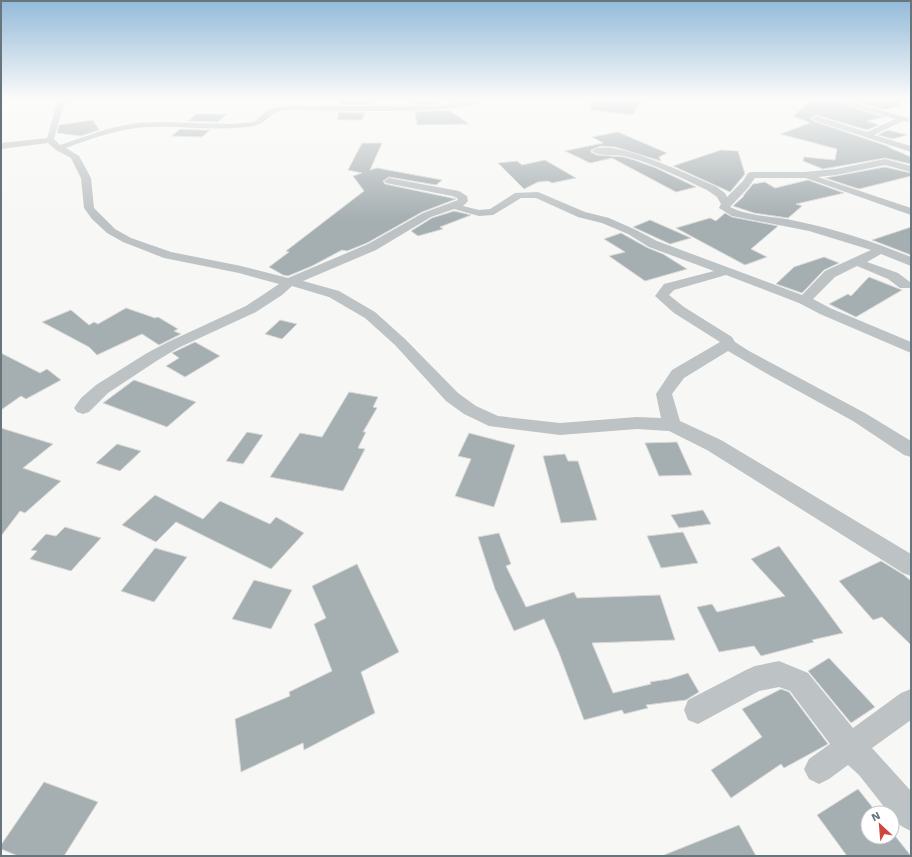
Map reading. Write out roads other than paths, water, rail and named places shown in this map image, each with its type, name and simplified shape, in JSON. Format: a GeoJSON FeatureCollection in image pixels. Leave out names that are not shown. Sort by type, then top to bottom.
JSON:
{"type":"FeatureCollection","features":[{"type":"Feature","properties":{"kind":"street"},"geometry":{"type":"LineString","coordinates":[[55,144],[56,140]]}},
{"type":"Feature","properties":{"kind":"street"},"geometry":{"type":"LineString","coordinates":[[1,146],[55,144],[70,140]]}},
{"type":"Feature","properties":{"kind":"street"},"geometry":{"type":"LineString","coordinates":[[883,140],[911,149]]}},
{"type":"Feature","properties":{"kind":"street"},"geometry":{"type":"LineString","coordinates":[[55,144],[75,156],[86,178],[88,201],[92,213],[117,234],[147,248],[168,255],[241,270],[304,285],[334,294],[370,315],[400,342],[452,398],[470,410],[494,422],[560,429],[637,423],[672,425],[714,445],[911,566]]}},
{"type":"Feature","properties":{"kind":"street"},"geometry":{"type":"LineString","coordinates":[[596,151],[633,155],[711,188],[721,195],[726,204]]}},
{"type":"Feature","properties":{"kind":"street"},"geometry":{"type":"LineString","coordinates":[[911,169],[885,162],[836,172],[804,176],[751,175],[748,183],[736,193],[724,208],[745,217],[768,218],[852,239],[911,262]]}},
{"type":"Feature","properties":{"kind":"street"},"geometry":{"type":"LineString","coordinates":[[804,176],[911,212]]}},
{"type":"Feature","properties":{"kind":"street"},"geometry":{"type":"LineString","coordinates":[[83,408],[91,396],[178,342],[231,321],[279,292],[289,282],[372,247],[427,215],[463,201],[462,196],[455,193],[389,181]]}},
{"type":"Feature","properties":{"kind":"street"},"geometry":{"type":"LineString","coordinates":[[452,206],[479,213],[493,212],[519,195],[538,196],[582,215],[605,220],[653,244],[804,300],[825,311],[911,348]]}},
{"type":"Feature","properties":{"kind":"street"},"geometry":{"type":"LineString","coordinates":[[804,300],[830,274],[881,250]]}},
{"type":"Feature","properties":{"kind":"street"},"geometry":{"type":"LineString","coordinates":[[857,262],[893,276],[905,285]]}},
{"type":"Feature","properties":{"kind":"street"},"geometry":{"type":"LineString","coordinates":[[728,271],[669,287],[662,296],[679,310],[727,340],[728,344],[754,361],[784,375],[861,418],[911,450]]}},
{"type":"Feature","properties":{"kind":"street"},"geometry":{"type":"LineString","coordinates":[[672,425],[664,394],[678,374],[728,344]]}},
{"type":"Feature","properties":{"kind":"street"},"geometry":{"type":"LineString","coordinates":[[698,710],[755,679],[779,674],[799,682],[849,746],[869,765],[911,816]]}},
{"type":"Feature","properties":{"kind":"street"},"geometry":{"type":"LineString","coordinates":[[819,769],[849,746],[911,703]]}}]}
